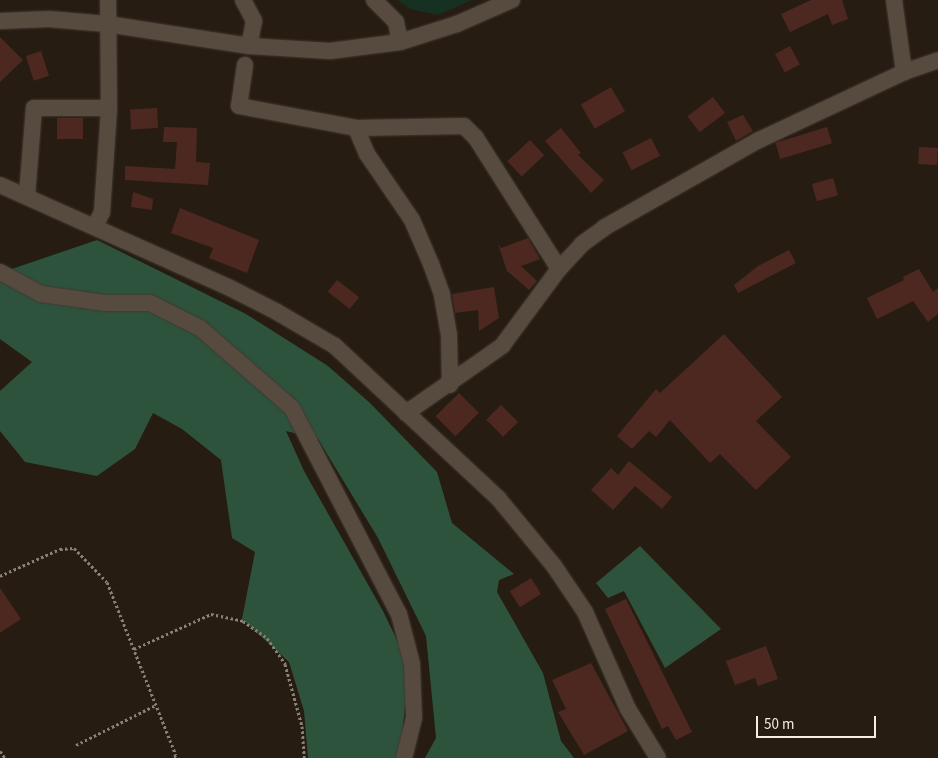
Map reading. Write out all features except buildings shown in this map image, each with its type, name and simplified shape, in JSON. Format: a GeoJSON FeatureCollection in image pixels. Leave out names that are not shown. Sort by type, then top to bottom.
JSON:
{"type":"FeatureCollection","features":[{"type":"Feature","properties":{"kind":"street"},"geometry":{"type":"LineString","coordinates":[[95,226],[102,212],[109,108],[108,0]]}},
{"type":"Feature","properties":{"kind":"street"},"geometry":{"type":"LineString","coordinates":[[242,0],[254,21],[249,46]]}},
{"type":"Feature","properties":{"kind":"street"},"geometry":{"type":"LineString","coordinates":[[374,0],[396,22],[400,42]]}},
{"type":"Feature","properties":{"kind":"street"},"geometry":{"type":"LineString","coordinates":[[0,21],[49,19],[107,24],[249,46],[330,51],[400,42],[458,24],[512,0]]}},
{"type":"Feature","properties":{"kind":"street"},"geometry":{"type":"LineString","coordinates":[[894,0],[904,72]]}},
{"type":"Feature","properties":{"kind":"street"},"geometry":{"type":"LineString","coordinates":[[406,413],[450,385],[502,346],[559,269],[582,244],[605,227],[757,141],[904,72],[938,60]]}},
{"type":"Feature","properties":{"kind":"street"},"geometry":{"type":"LineString","coordinates":[[245,65],[239,106],[356,128],[464,126],[476,138],[559,269]]}},
{"type":"Feature","properties":{"kind":"street"},"geometry":{"type":"LineString","coordinates":[[27,196],[34,108],[109,108]]}},
{"type":"Feature","properties":{"kind":"street"},"geometry":{"type":"LineString","coordinates":[[356,128],[367,154],[412,220],[431,264],[442,295],[449,335],[450,385]]}},
{"type":"Feature","properties":{"kind":"street"},"geometry":{"type":"LineString","coordinates":[[0,185],[95,226],[278,312],[335,346],[498,498],[554,566],[585,612],[628,709],[658,758]]}},
{"type":"Feature","properties":{"kind":"street"},"geometry":{"type":"LineString","coordinates":[[0,272],[41,294],[106,303],[150,303],[200,328],[292,408],[399,614],[412,664],[414,718],[404,758]]}},
{"type":"Feature","properties":{"kind":"path"},"geometry":{"type":"LineString","coordinates":[[0,576],[60,549],[74,548],[107,582],[176,755],[172,758]]}},
{"type":"Feature","properties":{"kind":"path"},"geometry":{"type":"LineString","coordinates":[[134,649],[211,614],[244,621],[267,638],[285,664],[302,726],[304,758]]}},
{"type":"Feature","properties":{"kind":"path"},"geometry":{"type":"LineString","coordinates":[[76,745],[156,705]]}},
{"type":"Feature","properties":{"kind":"path"},"geometry":{"type":"LineString","coordinates":[[0,751],[5,758]]}},
{"type":"Feature","properties":{"kind":"green space"},"geometry":{"type":"Polygon","coordinates":[[[397,0],[472,0],[438,15],[410,9],[397,0]]]}},
{"type":"Feature","properties":{"kind":"green space"},"geometry":{"type":"Polygon","coordinates":[[[97,240],[246,314],[328,366],[370,403],[437,472],[452,523],[514,574],[499,580],[497,592],[543,673],[561,741],[574,758],[425,758],[436,738],[426,636],[378,538],[318,439],[286,431],[304,471],[383,611],[409,665],[400,758],[308,758],[304,711],[289,662],[242,619],[255,552],[232,538],[221,460],[182,429],[153,413],[135,449],[97,476],[25,462],[0,431],[0,391],[32,362],[0,339],[0,273],[97,240]]]}},
{"type":"Feature","properties":{"kind":"green space"},"geometry":{"type":"Polygon","coordinates":[[[640,546],[721,629],[665,668],[624,591],[608,598],[596,583],[640,546]]]}}]}
